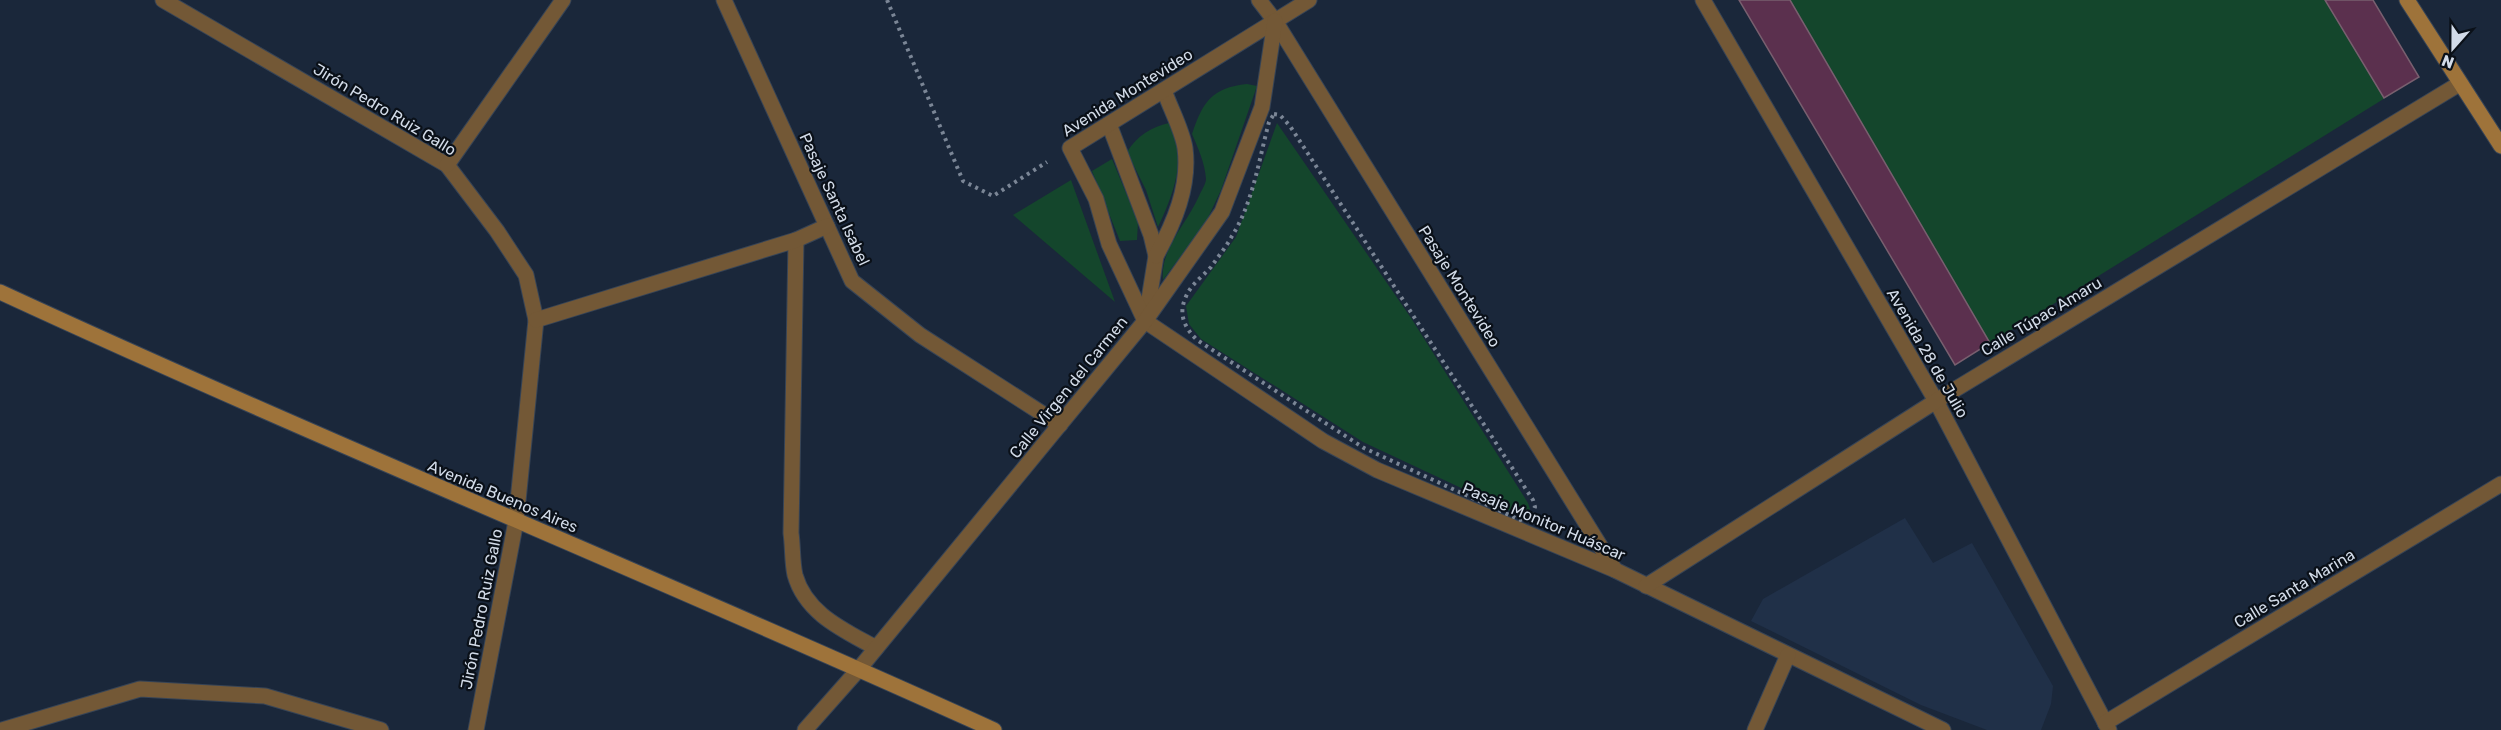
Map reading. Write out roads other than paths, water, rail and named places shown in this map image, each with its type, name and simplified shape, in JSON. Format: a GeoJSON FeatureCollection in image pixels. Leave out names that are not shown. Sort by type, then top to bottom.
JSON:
{"type":"FeatureCollection","features":[{"type":"Feature","properties":{"kind":"street","name":"Jirón Pedro Ruiz Gallo"},"geometry":{"type":"LineString","coordinates":[[164,0],[447,165],[497,231],[526,275],[536,320],[516,521],[476,730]]}},
{"type":"Feature","properties":{"kind":"street"},"geometry":{"type":"LineString","coordinates":[[447,165],[563,0]]}},
{"type":"Feature","properties":{"kind":"street","name":"Pasaje Santa Isabel"},"geometry":{"type":"LineString","coordinates":[[724,0],[852,281],[920,335],[1060,425]]}},
{"type":"Feature","properties":{"kind":"street","name":"Pasaje Montevideo"},"geometry":{"type":"LineString","coordinates":[[1259,0],[1275,21],[1615,570]]}},
{"type":"Feature","properties":{"kind":"street","name":"Avenida Montevideo"},"geometry":{"type":"LineString","coordinates":[[1145,321],[1109,244],[1096,200],[1070,148],[1309,0]]}},
{"type":"Feature","properties":{"kind":"street","name":"Avenida 28 de Julio"},"geometry":{"type":"LineString","coordinates":[[1703,0],[1936,401],[2107,727]]}},
{"type":"Feature","properties":{"kind":"street"},"geometry":{"type":"LineString","coordinates":[[2407,0],[2501,146]]}},
{"type":"Feature","properties":{"kind":"street","name":"Calle Virgen del Carmen"},"geometry":{"type":"LineString","coordinates":[[805,730],[859,669],[1145,321],[1222,212],[1262,107],[1275,21]]}},
{"type":"Feature","properties":{"kind":"street","name":"Calle Túpac Amaru"},"geometry":{"type":"LineString","coordinates":[[1646,586],[1936,401],[2459,84]]}},
{"type":"Feature","properties":{"kind":"street"},"geometry":{"type":"LineString","coordinates":[[1145,321],[1156,256],[1172,226],[1186,174],[1184,146],[1164,90]]}},
{"type":"Feature","properties":{"kind":"street"},"geometry":{"type":"LineString","coordinates":[[1109,124],[1151,235],[1156,256]]}},
{"type":"Feature","properties":{"kind":"street"},"geometry":{"type":"LineString","coordinates":[[536,320],[796,240],[827,226]]}},
{"type":"Feature","properties":{"kind":"street"},"geometry":{"type":"LineString","coordinates":[[796,240],[791,533],[795,575],[807,600],[826,620],[876,648]]}},
{"type":"Feature","properties":{"kind":"street","name":"Avenida Buenos Aires"},"geometry":{"type":"LineString","coordinates":[[0,292],[182,376],[859,669],[994,730]]}},
{"type":"Feature","properties":{"kind":"street","name":"Pasaje Monitor Huáscar"},"geometry":{"type":"LineString","coordinates":[[1145,321],[1332,446],[1377,470],[1615,570],[1943,730]]}},
{"type":"Feature","properties":{"kind":"street","name":"Calle Santa Marina"},"geometry":{"type":"LineString","coordinates":[[2107,727],[2501,484]]}},
{"type":"Feature","properties":{"kind":"street"},"geometry":{"type":"LineString","coordinates":[[1755,730],[1788,655]]}},
{"type":"Feature","properties":{"kind":"street"},"geometry":{"type":"LineString","coordinates":[[2,730],[140,689],[265,696],[381,730]]}}]}
